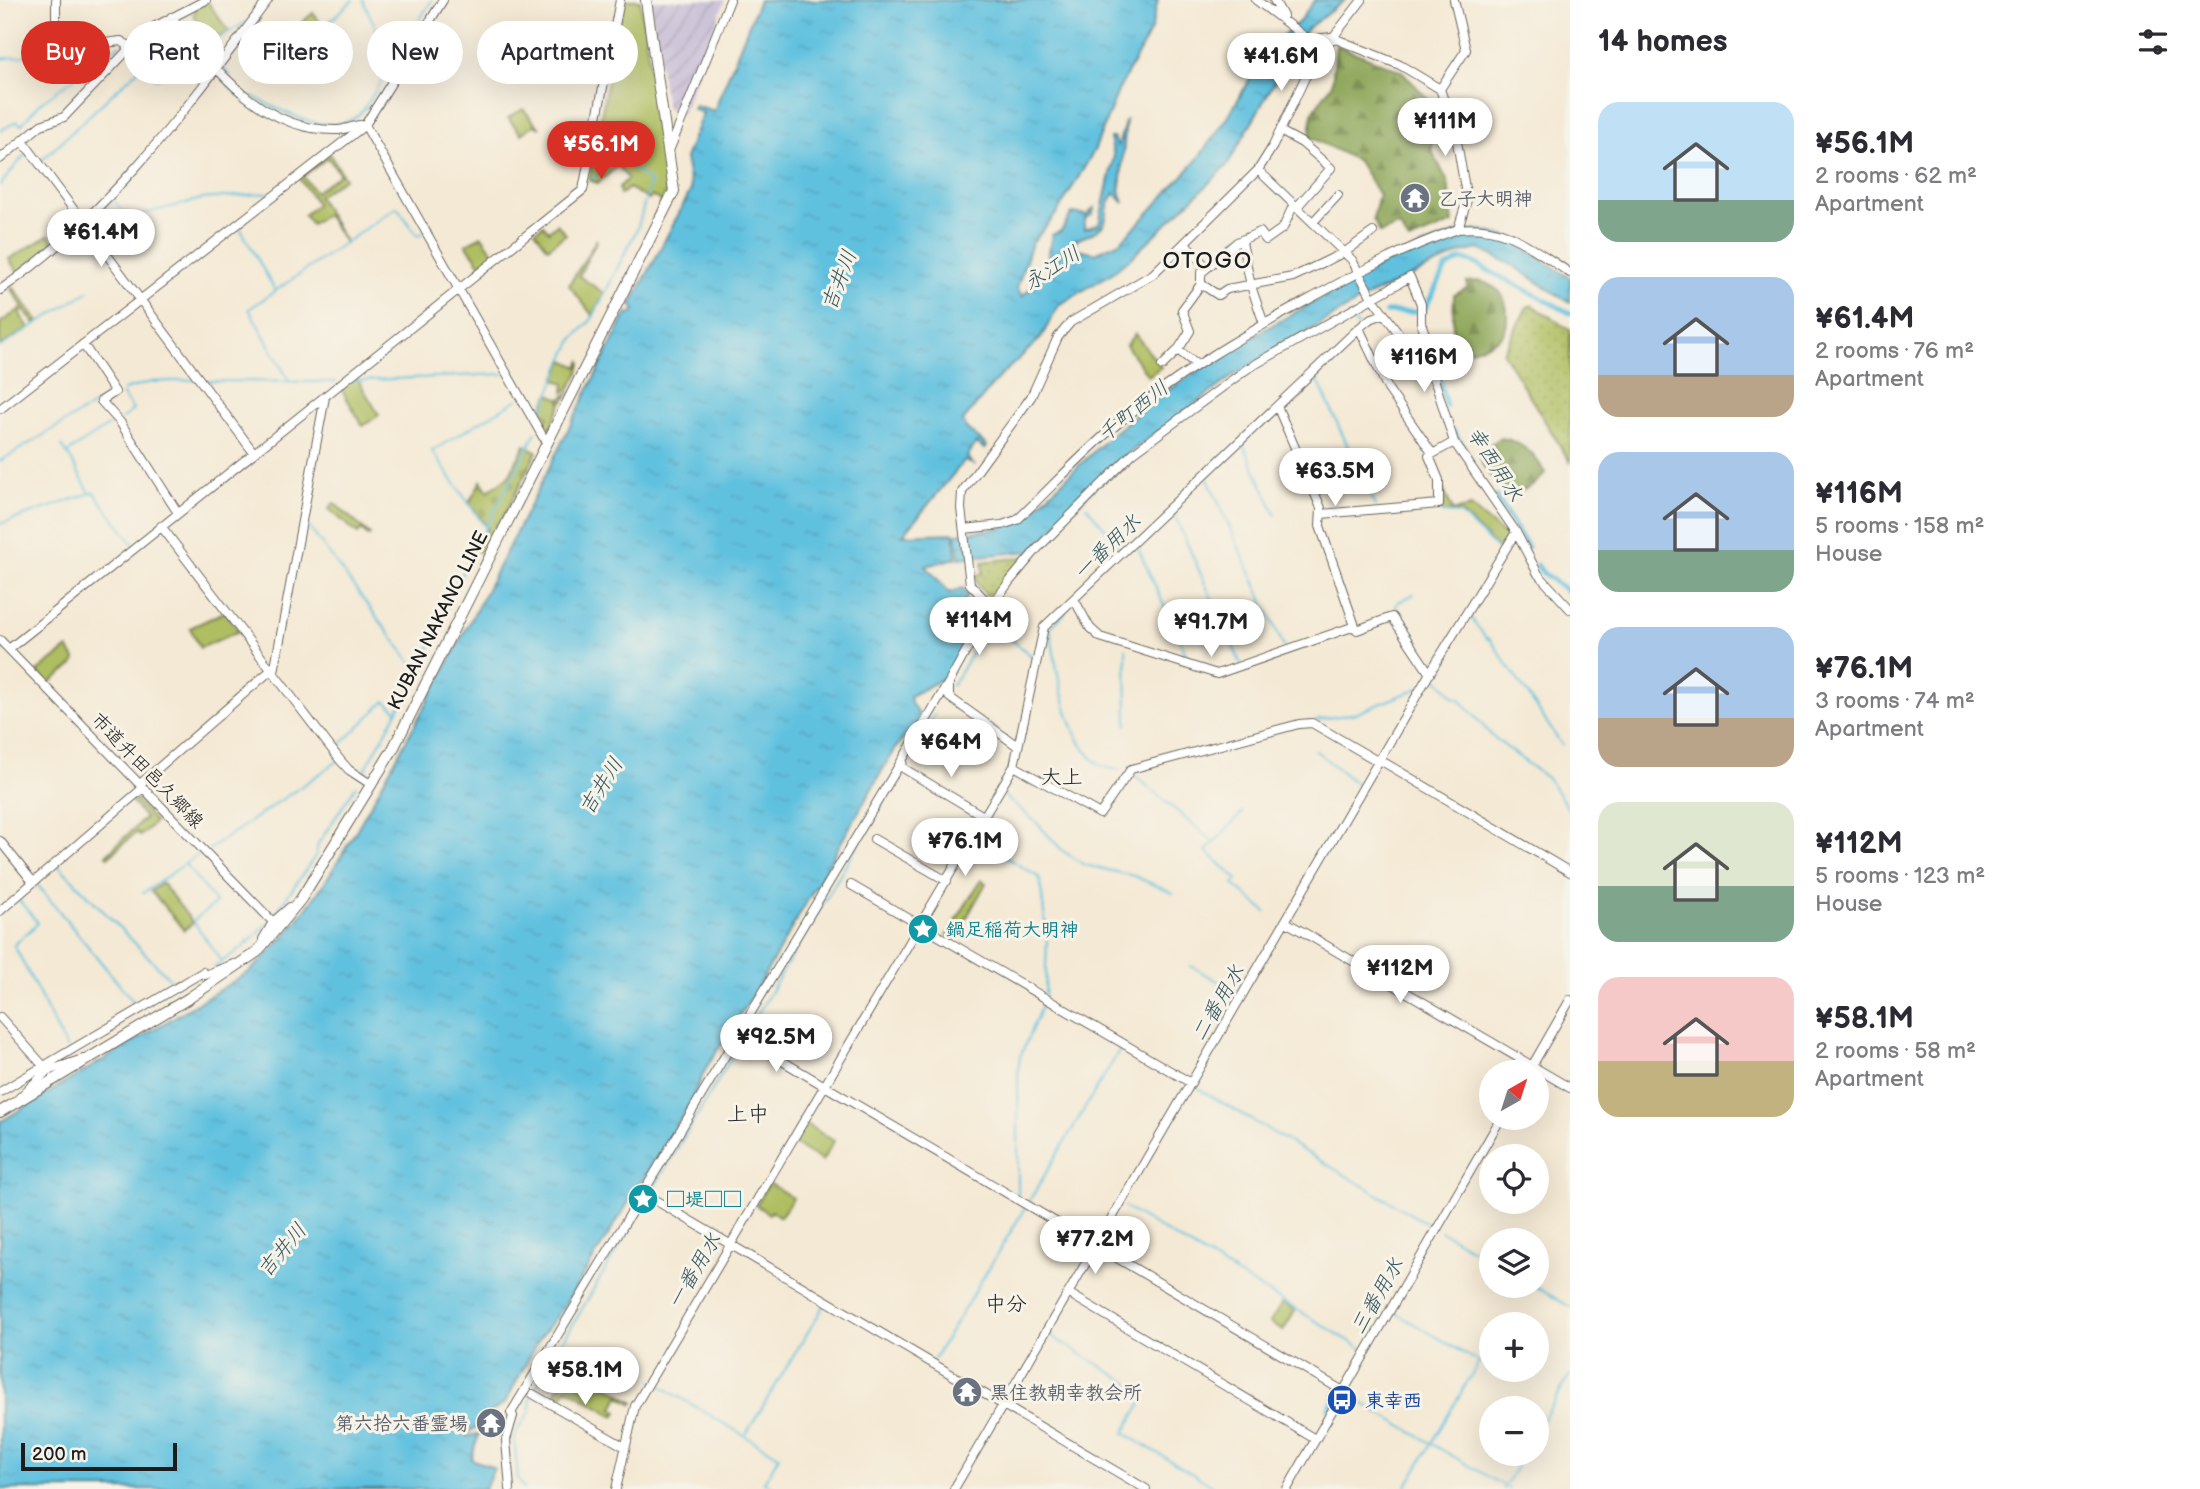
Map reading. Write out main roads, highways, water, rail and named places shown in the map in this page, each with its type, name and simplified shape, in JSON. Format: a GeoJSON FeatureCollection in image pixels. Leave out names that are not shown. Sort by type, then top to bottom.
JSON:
{"type":"FeatureCollection","features":[{"type":"Feature","properties":{"kind":"main road","name":"KUBAN NAKANO LINE"},"geometry":{"type":"LineString","coordinates":[[0,1112],[247,961],[301,899],[393,749],[672,196],[675,184],[646,0]]}},
{"type":"Feature","properties":{"kind":"water","name":"吉井川"},"geometry":{"type":"Polygon","coordinates":[[[759,0],[1158,0],[1151,30],[1118,91],[1094,151],[1057,213],[1032,243],[1017,287],[1022,296],[1055,266],[1058,259],[1055,255],[1048,256],[1052,235],[1061,231],[1072,213],[1087,215],[1094,208],[1093,214],[1085,219],[1085,229],[1099,224],[1114,156],[1110,138],[1114,138],[1118,146],[1126,119],[1120,190],[1124,203],[1115,193],[1107,209],[1104,225],[1076,240],[1075,248],[1095,253],[1120,242],[1196,161],[1228,117],[1267,49],[1299,22],[1315,0],[1345,0],[1307,29],[1297,42],[1227,166],[1132,257],[1112,273],[1059,305],[1040,339],[998,378],[963,421],[966,428],[987,446],[985,449],[976,443],[967,457],[973,464],[964,461],[903,535],[954,533],[956,558],[926,566],[949,593],[963,588],[968,595],[961,607],[977,624],[946,677],[910,696],[911,703],[921,718],[894,750],[759,985],[706,1068],[688,1107],[561,1311],[539,1339],[505,1403],[485,1416],[484,1423],[467,1433],[467,1436],[479,1434],[471,1459],[494,1468],[485,1489],[0,1489],[0,1122],[249,972],[273,949],[314,898],[366,813],[457,646],[627,313],[631,314],[635,310],[631,305],[691,190],[685,158],[703,113],[693,109],[695,105],[714,111],[759,0]]]}},
{"type":"Feature","properties":{"kind":"water"},"geometry":{"type":"Polygon","coordinates":[[[1480,230],[1507,237],[1570,278],[1570,303],[1512,265],[1479,249],[1461,253],[1368,296],[1237,373],[1129,453],[1031,551],[959,558],[956,534],[1001,528],[1040,503],[1110,436],[1155,399],[1238,344],[1394,258],[1456,233],[1480,230]]]}},
{"type":"Feature","properties":{"kind":"waterway"},"geometry":{"type":"LineString","coordinates":[[237,48],[275,46],[301,40],[325,25],[353,0]]}},
{"type":"Feature","properties":{"kind":"waterway"},"geometry":{"type":"LineString","coordinates":[[363,0],[373,21]]}},
{"type":"Feature","properties":{"kind":"waterway"},"geometry":{"type":"LineString","coordinates":[[252,96],[310,121],[325,124],[353,119],[364,109],[432,0]]}},
{"type":"Feature","properties":{"kind":"waterway"},"geometry":{"type":"LineString","coordinates":[[224,35],[238,27]]}},
{"type":"Feature","properties":{"kind":"waterway"},"geometry":{"type":"LineString","coordinates":[[0,131],[17,121],[21,125],[40,103],[119,45]]}},
{"type":"Feature","properties":{"kind":"waterway"},"geometry":{"type":"LineString","coordinates":[[74,101],[124,48]]}},
{"type":"Feature","properties":{"kind":"waterway"},"geometry":{"type":"LineString","coordinates":[[0,59],[21,56]]}},
{"type":"Feature","properties":{"kind":"waterway"},"geometry":{"type":"LineString","coordinates":[[224,68],[230,76]]}},
{"type":"Feature","properties":{"kind":"waterway"},"geometry":{"type":"LineString","coordinates":[[42,160],[124,83]]}},
{"type":"Feature","properties":{"kind":"waterway"},"geometry":{"type":"LineString","coordinates":[[228,86],[245,100]]}},
{"type":"Feature","properties":{"kind":"waterway"},"geometry":{"type":"LineString","coordinates":[[10,146],[24,134]]}},
{"type":"Feature","properties":{"kind":"waterway"},"geometry":{"type":"LineString","coordinates":[[0,185],[27,152]]}},
{"type":"Feature","properties":{"kind":"waterway"},"geometry":{"type":"LineString","coordinates":[[538,422],[574,338],[592,319],[638,227],[650,182],[621,157],[592,179]]}},
{"type":"Feature","properties":{"kind":"waterway"},"geometry":{"type":"LineString","coordinates":[[87,225],[114,200],[127,218],[202,199],[270,193]]}},
{"type":"Feature","properties":{"kind":"waterway"},"geometry":{"type":"LineString","coordinates":[[289,381],[249,309],[397,207],[418,236],[424,232]]}},
{"type":"Feature","properties":{"kind":"waterway"},"geometry":{"type":"LineString","coordinates":[[240,228],[275,290]]}},
{"type":"Feature","properties":{"kind":"waterway","name":"幸西用水"},"geometry":{"type":"LineString","coordinates":[[1423,312],[1446,268],[1462,259],[1570,313]]}},
{"type":"Feature","properties":{"kind":"waterway"},"geometry":{"type":"LineString","coordinates":[[0,347],[89,291]]}},
{"type":"Feature","properties":{"kind":"waterway","name":"一番用水"},"geometry":{"type":"LineString","coordinates":[[1386,312],[1415,312]]}},
{"type":"Feature","properties":{"kind":"waterway"},"geometry":{"type":"LineString","coordinates":[[1352,315],[1357,326]]}},
{"type":"Feature","properties":{"kind":"waterway","name":"幸西用水"},"geometry":{"type":"LineString","coordinates":[[1437,368],[1446,406]]}},
{"type":"Feature","properties":{"kind":"waterway"},"geometry":{"type":"LineString","coordinates":[[349,381],[503,374]]}},
{"type":"Feature","properties":{"kind":"waterway"},"geometry":{"type":"LineString","coordinates":[[1315,374],[1375,506]]}},
{"type":"Feature","properties":{"kind":"waterway"},"geometry":{"type":"LineString","coordinates":[[124,390],[151,382],[196,380]]}},
{"type":"Feature","properties":{"kind":"waterway"},"geometry":{"type":"LineString","coordinates":[[205,381],[336,382]]}},
{"type":"Feature","properties":{"kind":"waterway"},"geometry":{"type":"LineString","coordinates":[[122,394],[133,410],[122,419]]}},
{"type":"Feature","properties":{"kind":"waterway"},"geometry":{"type":"LineString","coordinates":[[486,528],[432,451],[518,399]]}},
{"type":"Feature","properties":{"kind":"waterway"},"geometry":{"type":"LineString","coordinates":[[0,461],[97,403]]}},
{"type":"Feature","properties":{"kind":"waterway"},"geometry":{"type":"LineString","coordinates":[[90,493],[67,453],[116,421]]}},
{"type":"Feature","properties":{"kind":"waterway"},"geometry":{"type":"LineString","coordinates":[[305,522],[419,673],[456,584],[536,432]]}},
{"type":"Feature","properties":{"kind":"waterway","name":"幸西用水"},"geometry":{"type":"LineString","coordinates":[[1454,432],[1469,457]]}},
{"type":"Feature","properties":{"kind":"waterway"},"geometry":{"type":"LineString","coordinates":[[1243,444],[1276,515]]}},
{"type":"Feature","properties":{"kind":"waterway"},"geometry":{"type":"LineString","coordinates":[[62,446],[66,452]]}},
{"type":"Feature","properties":{"kind":"waterway"},"geometry":{"type":"LineString","coordinates":[[1208,479],[1284,647]]}},
{"type":"Feature","properties":{"kind":"waterway"},"geometry":{"type":"LineString","coordinates":[[0,524],[94,492],[134,545]]}},
{"type":"Feature","properties":{"kind":"waterway","name":"幸西用水"},"geometry":{"type":"LineString","coordinates":[[1496,497],[1528,547]]}},
{"type":"Feature","properties":{"kind":"waterway"},"geometry":{"type":"LineString","coordinates":[[1086,506],[1121,547]]}},
{"type":"Feature","properties":{"kind":"waterway"},"geometry":{"type":"LineString","coordinates":[[1440,507],[1442,513],[1460,514],[1499,551]]}},
{"type":"Feature","properties":{"kind":"waterway"},"geometry":{"type":"LineString","coordinates":[[1173,512],[1241,664]]}},
{"type":"Feature","properties":{"kind":"waterway"},"geometry":{"type":"LineString","coordinates":[[1137,546],[1190,663]]}},
{"type":"Feature","properties":{"kind":"waterway","name":"幸西用水"},"geometry":{"type":"LineString","coordinates":[[1537,565],[1543,573],[1570,593]]}},
{"type":"Feature","properties":{"kind":"waterway"},"geometry":{"type":"LineString","coordinates":[[1395,616],[1397,603],[1414,594]]}},
{"type":"Feature","properties":{"kind":"waterway"},"geometry":{"type":"LineString","coordinates":[[1066,612],[1050,628],[1068,713],[1076,735],[1088,753],[1102,765],[1119,769]]}},
{"type":"Feature","properties":{"kind":"waterway"},"geometry":{"type":"LineString","coordinates":[[1469,615],[1486,638],[1490,639],[1562,745]]}},
{"type":"Feature","properties":{"kind":"waterway"},"geometry":{"type":"LineString","coordinates":[[952,686],[990,622],[1034,658]]}},
{"type":"Feature","properties":{"kind":"waterway"},"geometry":{"type":"LineString","coordinates":[[1126,648],[1127,725]]}},
{"type":"Feature","properties":{"kind":"waterway"},"geometry":{"type":"LineString","coordinates":[[0,654],[5,649]]}},
{"type":"Feature","properties":{"kind":"waterway"},"geometry":{"type":"LineString","coordinates":[[1433,674],[1456,699],[1459,698],[1492,736],[1549,780],[1570,811]]}},
{"type":"Feature","properties":{"kind":"waterway"},"geometry":{"type":"LineString","coordinates":[[365,770],[416,677]]}},
{"type":"Feature","properties":{"kind":"waterway"},"geometry":{"type":"LineString","coordinates":[[1316,720],[1357,713],[1419,688]]}},
{"type":"Feature","properties":{"kind":"waterway"},"geometry":{"type":"LineString","coordinates":[[336,749],[385,701],[398,711]]}},
{"type":"Feature","properties":{"kind":"waterway"},"geometry":{"type":"LineString","coordinates":[[906,764],[935,714]]}},
{"type":"Feature","properties":{"kind":"waterway"},"geometry":{"type":"LineString","coordinates":[[1315,750],[1360,787]]}},
{"type":"Feature","properties":{"kind":"waterway"},"geometry":{"type":"LineString","coordinates":[[207,851],[338,761]]}},
{"type":"Feature","properties":{"kind":"waterway"},"geometry":{"type":"LineString","coordinates":[[745,1035],[901,772]]}},
{"type":"Feature","properties":{"kind":"waterway"},"geometry":{"type":"LineString","coordinates":[[1132,773],[1212,841]]}},
{"type":"Feature","properties":{"kind":"waterway"},"geometry":{"type":"LineString","coordinates":[[273,917],[316,855],[318,844],[356,786]]}},
{"type":"Feature","properties":{"kind":"waterway"},"geometry":{"type":"LineString","coordinates":[[1002,794],[1037,823],[1063,851],[1085,865],[1134,876],[1173,893]]}},
{"type":"Feature","properties":{"kind":"waterway"},"geometry":{"type":"LineString","coordinates":[[1243,812],[1206,851],[1237,879],[1233,884],[1266,912]]}},
{"type":"Feature","properties":{"kind":"waterway"},"geometry":{"type":"LineString","coordinates":[[977,839],[1040,878],[1047,939],[1045,996]]}},
{"type":"Feature","properties":{"kind":"waterway"},"geometry":{"type":"LineString","coordinates":[[143,893],[202,852]]}},
{"type":"Feature","properties":{"kind":"waterway"},"geometry":{"type":"LineString","coordinates":[[57,864],[176,985]]}},
{"type":"Feature","properties":{"kind":"waterway"},"geometry":{"type":"LineString","coordinates":[[185,864],[216,903],[193,921],[222,962]]}},
{"type":"Feature","properties":{"kind":"waterway"},"geometry":{"type":"LineString","coordinates":[[36,883],[137,1006]]}},
{"type":"Feature","properties":{"kind":"waterway"},"geometry":{"type":"LineString","coordinates":[[18,899],[38,923],[14,945],[67,1049]]}},
{"type":"Feature","properties":{"kind":"waterway"},"geometry":{"type":"LineString","coordinates":[[213,968],[243,947],[268,923]]}},
{"type":"Feature","properties":{"kind":"waterway","name":"二番用水"},"geometry":{"type":"LineString","coordinates":[[1191,966],[1239,993]]}},
{"type":"Feature","properties":{"kind":"waterway"},"geometry":{"type":"LineString","coordinates":[[1018,1195],[1018,1071],[1020,1057],[1043,1002]]}},
{"type":"Feature","properties":{"kind":"waterway"},"geometry":{"type":"LineString","coordinates":[[650,1194],[742,1040]]}},
{"type":"Feature","properties":{"kind":"waterway"},"geometry":{"type":"LineString","coordinates":[[1028,1203],[1122,1046]]}},
{"type":"Feature","properties":{"kind":"waterway"},"geometry":{"type":"LineString","coordinates":[[1194,1086],[1433,1227]]}},
{"type":"Feature","properties":{"kind":"waterway"},"geometry":{"type":"LineString","coordinates":[[534,1390],[647,1199]]}},
{"type":"Feature","properties":{"kind":"waterway"},"geometry":{"type":"LineString","coordinates":[[1124,1207],[1363,1349]]}},
{"type":"Feature","properties":{"kind":"waterway"},"geometry":{"type":"LineString","coordinates":[[934,1359],[1025,1208]]}},
{"type":"Feature","properties":{"kind":"waterway"},"geometry":{"type":"LineString","coordinates":[[1441,1231],[1479,1253]]}},
{"type":"Feature","properties":{"kind":"waterway"},"geometry":{"type":"LineString","coordinates":[[1549,1294],[1570,1307]]}},
{"type":"Feature","properties":{"kind":"waterway"},"geometry":{"type":"LineString","coordinates":[[746,1434],[825,1304]]}},
{"type":"Feature","properties":{"kind":"waterway"},"geometry":{"type":"LineString","coordinates":[[1394,1312],[1479,1362],[1405,1489]]}},
{"type":"Feature","properties":{"kind":"waterway"},"geometry":{"type":"LineString","coordinates":[[1049,1335],[1147,1394],[1124,1433],[1218,1489]]}},
{"type":"Feature","properties":{"kind":"waterway"},"geometry":{"type":"LineString","coordinates":[[1549,1410],[1570,1375]]}},
{"type":"Feature","properties":{"kind":"waterway"},"geometry":{"type":"LineString","coordinates":[[652,1381],[779,1456],[764,1482],[776,1489]]}},
{"type":"Feature","properties":{"kind":"waterway","name":"三番用水"},"geometry":{"type":"LineString","coordinates":[[1329,1409],[1341,1387]]}},
{"type":"Feature","properties":{"kind":"waterway"},"geometry":{"type":"LineString","coordinates":[[1347,1394],[1509,1489]]}},
{"type":"Feature","properties":{"kind":"waterway"},"geometry":{"type":"LineString","coordinates":[[524,1489],[518,1479],[514,1435],[530,1412],[531,1395]]}},
{"type":"Feature","properties":{"kind":"waterway"},"geometry":{"type":"LineString","coordinates":[[1503,1489],[1517,1466]]}},
{"type":"Feature","properties":{"kind":"place","name":"乙子大明神"},"geometry":{"type":"Point","coordinates":[1415,198]}},
{"type":"Feature","properties":{"kind":"place","name":"鍋足稲荷大明神"},"geometry":{"type":"Point","coordinates":[923,929]}},
{"type":"Feature","properties":{"kind":"place","name":"□堤□□"},"geometry":{"type":"Point","coordinates":[643,1199]}},
{"type":"Feature","properties":{"kind":"place","name":"黒住教朝幸教会所"},"geometry":{"type":"Point","coordinates":[967,1392]}},
{"type":"Feature","properties":{"kind":"place","name":"東幸西"},"geometry":{"type":"Point","coordinates":[1342,1400]}},
{"type":"Feature","properties":{"kind":"place","name":"第六拾六番霊場"},"geometry":{"type":"Point","coordinates":[491,1423]}},
{"type":"Feature","properties":{"kind":"district","name":"OTOGO"},"geometry":{"type":"Point","coordinates":[1208,260]}},
{"type":"Feature","properties":{"kind":"district","name":"大上"},"geometry":{"type":"Point","coordinates":[1062,777]}},
{"type":"Feature","properties":{"kind":"district","name":"上中"},"geometry":{"type":"Point","coordinates":[748,1114]}},
{"type":"Feature","properties":{"kind":"district","name":"中分"},"geometry":{"type":"Point","coordinates":[1006,1304]}},
{"type":"Feature","properties":{"kind":"water label","name":"永江川"},"geometry":{"type":"Point","coordinates":[1052,268]}},
{"type":"Feature","properties":{"kind":"water label","name":"千町西川"},"geometry":{"type":"Point","coordinates":[1133,411]}}]}
